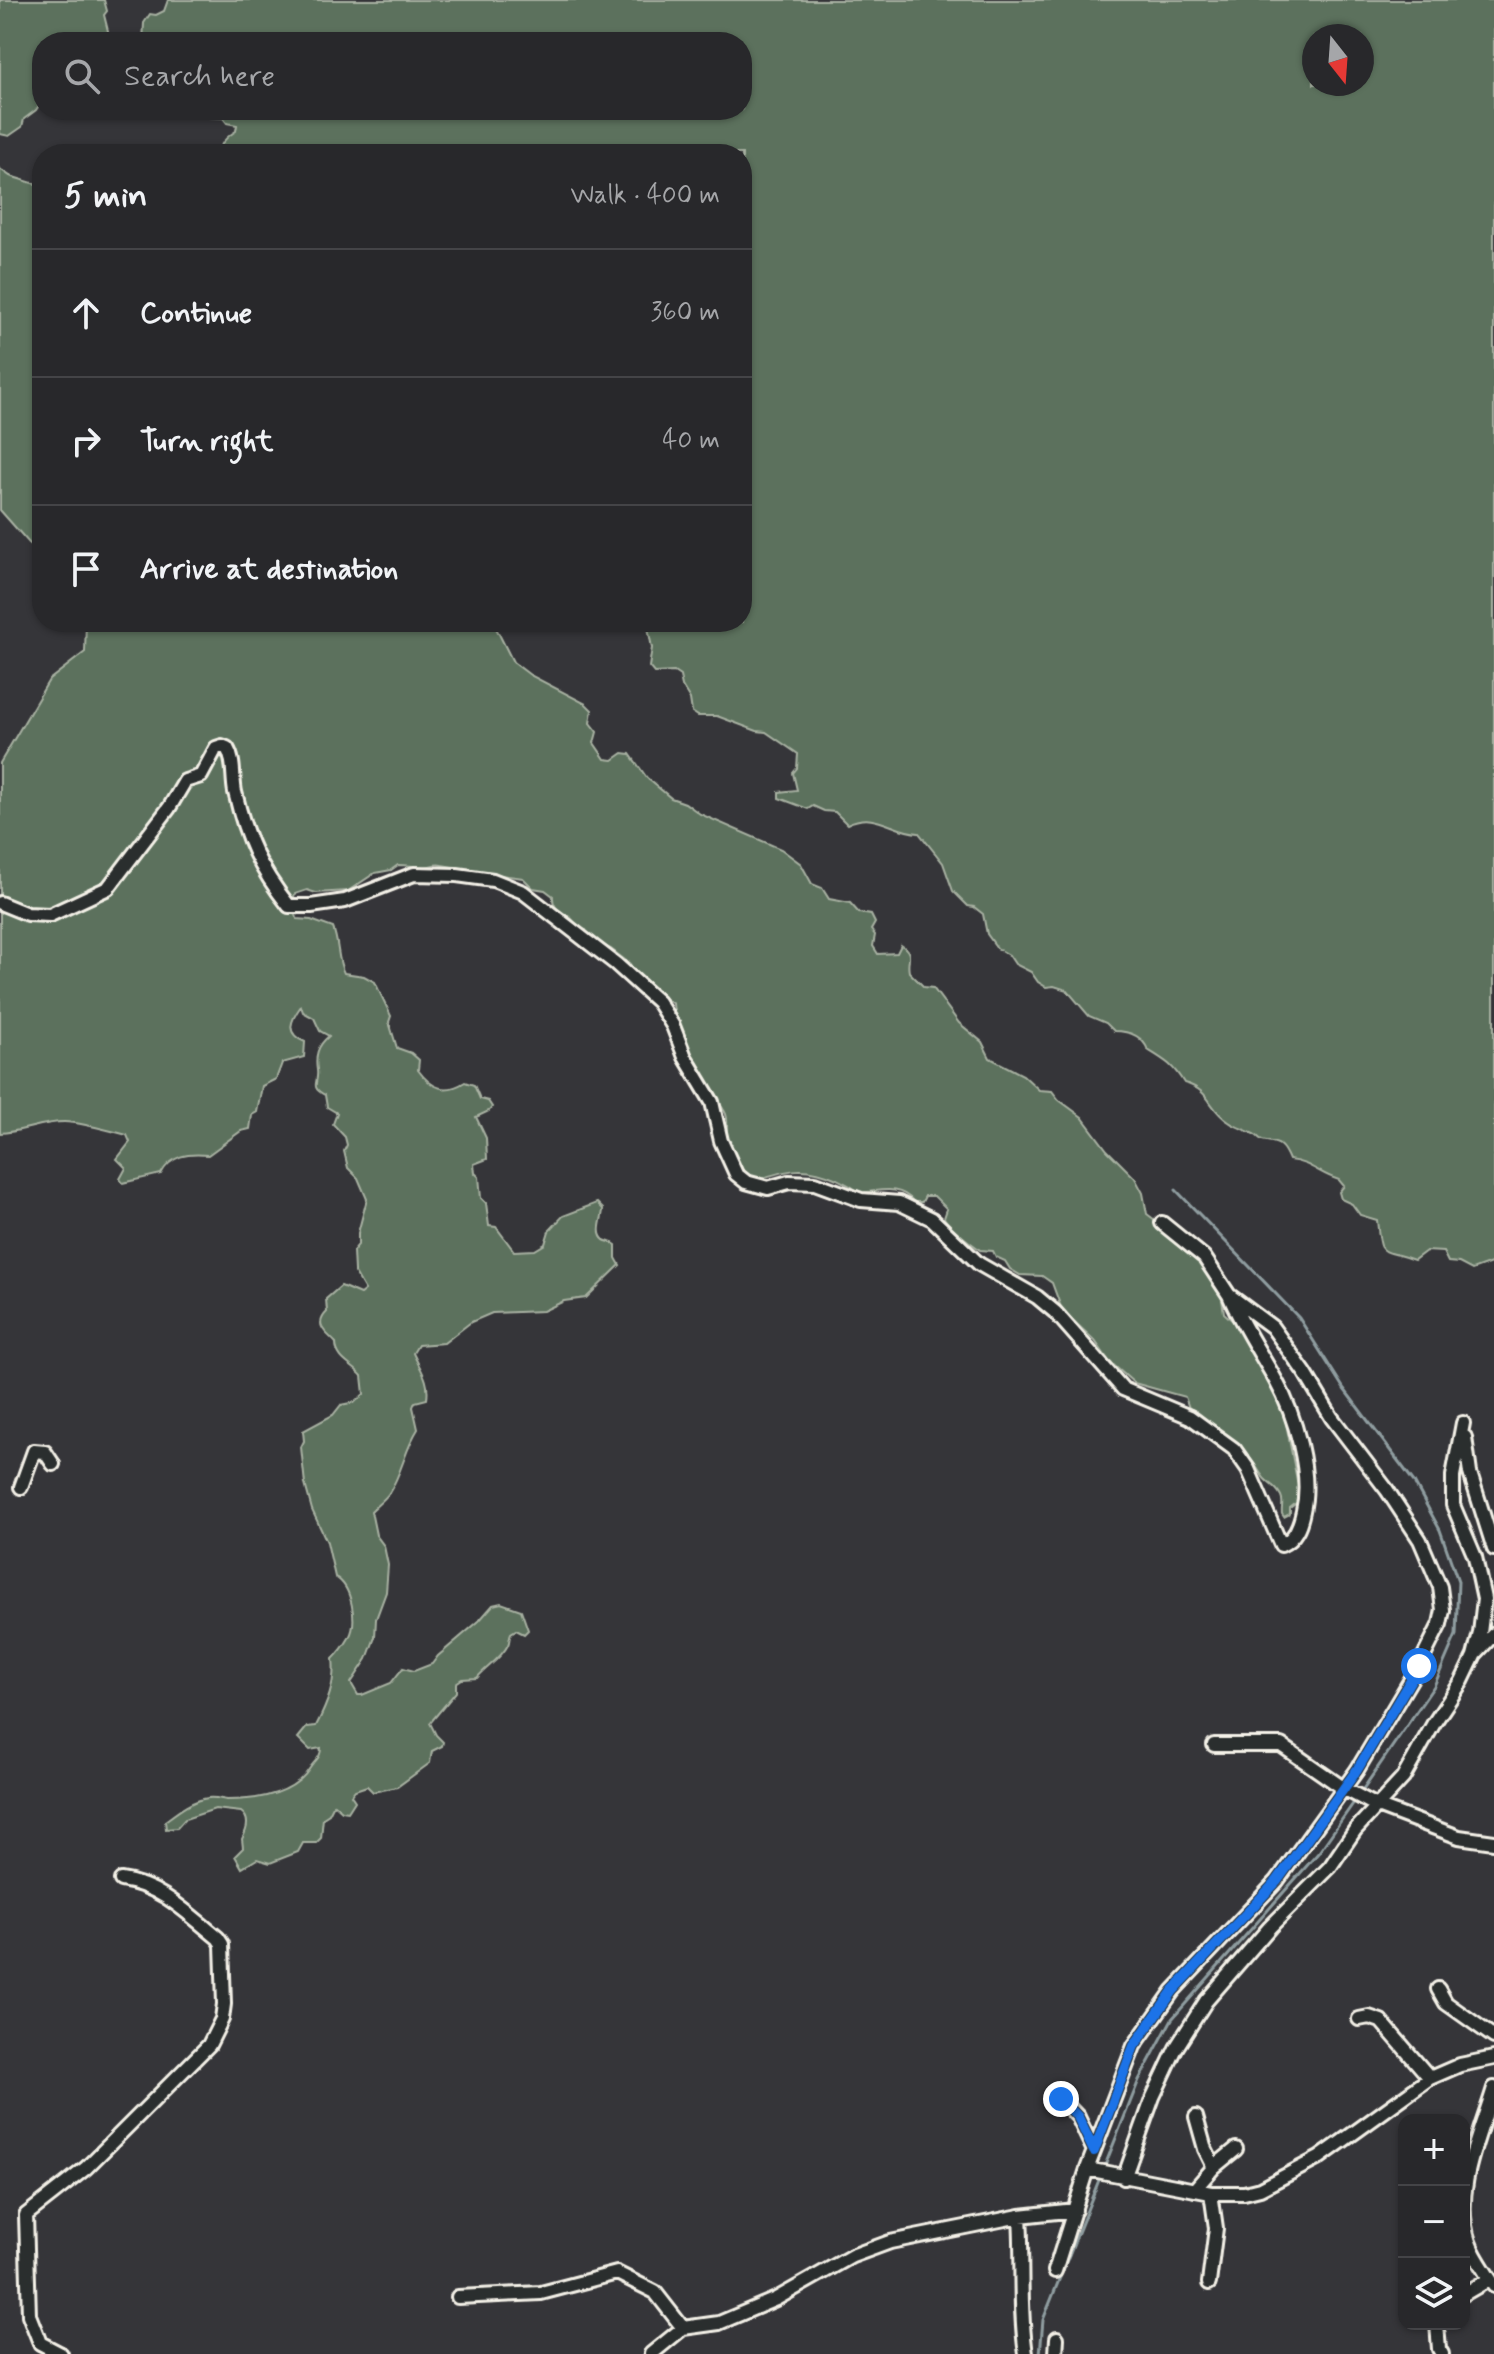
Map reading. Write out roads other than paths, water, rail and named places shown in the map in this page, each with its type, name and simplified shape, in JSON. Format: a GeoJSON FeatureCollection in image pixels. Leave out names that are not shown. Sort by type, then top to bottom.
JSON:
{"type":"FeatureCollection","features":[{"type":"Feature","properties":{"kind":"street"},"geometry":{"type":"LineString","coordinates":[[0,903],[27,914],[50,915],[108,888],[169,808],[185,781],[201,776],[216,748],[222,746],[227,748],[233,759],[236,795],[253,851],[264,875],[289,906],[345,901],[414,874],[457,875],[510,885],[551,911],[658,1002],[712,1102],[721,1141],[736,1174],[746,1182],[768,1188],[789,1182],[815,1183],[861,1200],[899,1203],[932,1219],[979,1264],[1037,1297],[1055,1312],[1123,1389],[1190,1417],[1234,1449],[1248,1469],[1281,1545],[1291,1539],[1300,1525],[1307,1486],[1304,1463],[1282,1393],[1244,1331],[1229,1295],[1204,1257],[1162,1223]]}},
{"type":"Feature","properties":{"kind":"street"},"geometry":{"type":"LineString","coordinates":[[1055,2271],[1087,2169],[1134,2046],[1173,1991],[1277,1881],[1357,1770],[1431,1643],[1443,1610],[1440,1587],[1420,1540],[1401,1510],[1332,1418],[1272,1327],[1229,1295]]}},
{"type":"Feature","properties":{"kind":"street"},"geometry":{"type":"LineString","coordinates":[[1124,2178],[1153,2097],[1176,2048],[1206,2001],[1270,1927],[1330,1867],[1355,1830],[1403,1778],[1474,1656],[1484,1599],[1475,1557],[1453,1505],[1453,1476],[1463,1423],[1470,1473],[1494,1549]]}},
{"type":"Feature","properties":{"kind":"street"},"geometry":{"type":"LineString","coordinates":[[21,1487],[34,1451],[45,1452],[53,1464]]}},
{"type":"Feature","properties":{"kind":"street"},"geometry":{"type":"LineString","coordinates":[[1474,1656],[1494,1634]]}},
{"type":"Feature","properties":{"kind":"street"},"geometry":{"type":"LineString","coordinates":[[1214,1745],[1281,1745],[1343,1788],[1377,1806],[1459,1837],[1494,1842]]}},
{"type":"Feature","properties":{"kind":"street"},"geometry":{"type":"LineString","coordinates":[[61,2354],[40,2343],[29,2315],[26,2215],[86,2168],[209,2045],[222,2019],[224,2004],[222,1944],[218,1938],[159,1891],[139,1882],[121,1880]]}},
{"type":"Feature","properties":{"kind":"street"},"geometry":{"type":"LineString","coordinates":[[1438,1989],[1446,2003],[1494,2037]]}},
{"type":"Feature","properties":{"kind":"street"},"geometry":{"type":"LineString","coordinates":[[1359,2019],[1369,2017],[1381,2021],[1430,2078]]}},
{"type":"Feature","properties":{"kind":"street"},"geometry":{"type":"LineString","coordinates":[[1087,2169],[1211,2193],[1244,2193],[1260,2189],[1319,2158],[1430,2078],[1460,2065],[1494,2058]]}},
{"type":"Feature","properties":{"kind":"street"},"geometry":{"type":"LineString","coordinates":[[1470,2291],[1492,2282],[1470,2246],[1465,2214],[1466,2178],[1494,2088]]}},
{"type":"Feature","properties":{"kind":"street"},"geometry":{"type":"LineString","coordinates":[[1061,2099],[1078,2117],[1094,2151]]}},
{"type":"Feature","properties":{"kind":"street"},"geometry":{"type":"LineString","coordinates":[[1196,2117],[1214,2167]]}},
{"type":"Feature","properties":{"kind":"street"},"geometry":{"type":"LineString","coordinates":[[1194,2190],[1214,2167],[1236,2149]]}},
{"type":"Feature","properties":{"kind":"street"},"geometry":{"type":"LineString","coordinates":[[1209,2283],[1216,2228],[1211,2193]]}},
{"type":"Feature","properties":{"kind":"street"},"geometry":{"type":"LineString","coordinates":[[651,2354],[683,2328],[719,2323],[776,2299],[852,2256],[890,2242],[1020,2216],[1075,2210]]}},
{"type":"Feature","properties":{"kind":"street"},"geometry":{"type":"LineString","coordinates":[[1020,2216],[1022,2327],[1026,2354]]}},
{"type":"Feature","properties":{"kind":"street"},"geometry":{"type":"LineString","coordinates":[[458,2297],[541,2293],[617,2273],[655,2292],[683,2328]]}},
{"type":"Feature","properties":{"kind":"street"},"geometry":{"type":"LineString","coordinates":[[1437,2330],[1442,2354]]}},
{"type":"Feature","properties":{"kind":"street"},"geometry":{"type":"LineString","coordinates":[[1056,2354],[1057,2338]]}},
{"type":"Feature","properties":{"kind":"waterway"},"geometry":{"type":"LineString","coordinates":[[1176,1190],[1299,1318],[1344,1389],[1414,1482],[1440,1530],[1458,1581],[1456,1635],[1434,1686],[1361,1792]]}},
{"type":"Feature","properties":{"kind":"waterway"},"geometry":{"type":"LineString","coordinates":[[1104,2168],[1139,2080],[1172,2019],[1319,1852],[1357,1798]]}},
{"type":"Feature","properties":{"kind":"waterway"},"geometry":{"type":"LineString","coordinates":[[1040,2354],[1043,2320],[1101,2175]]}}]}
